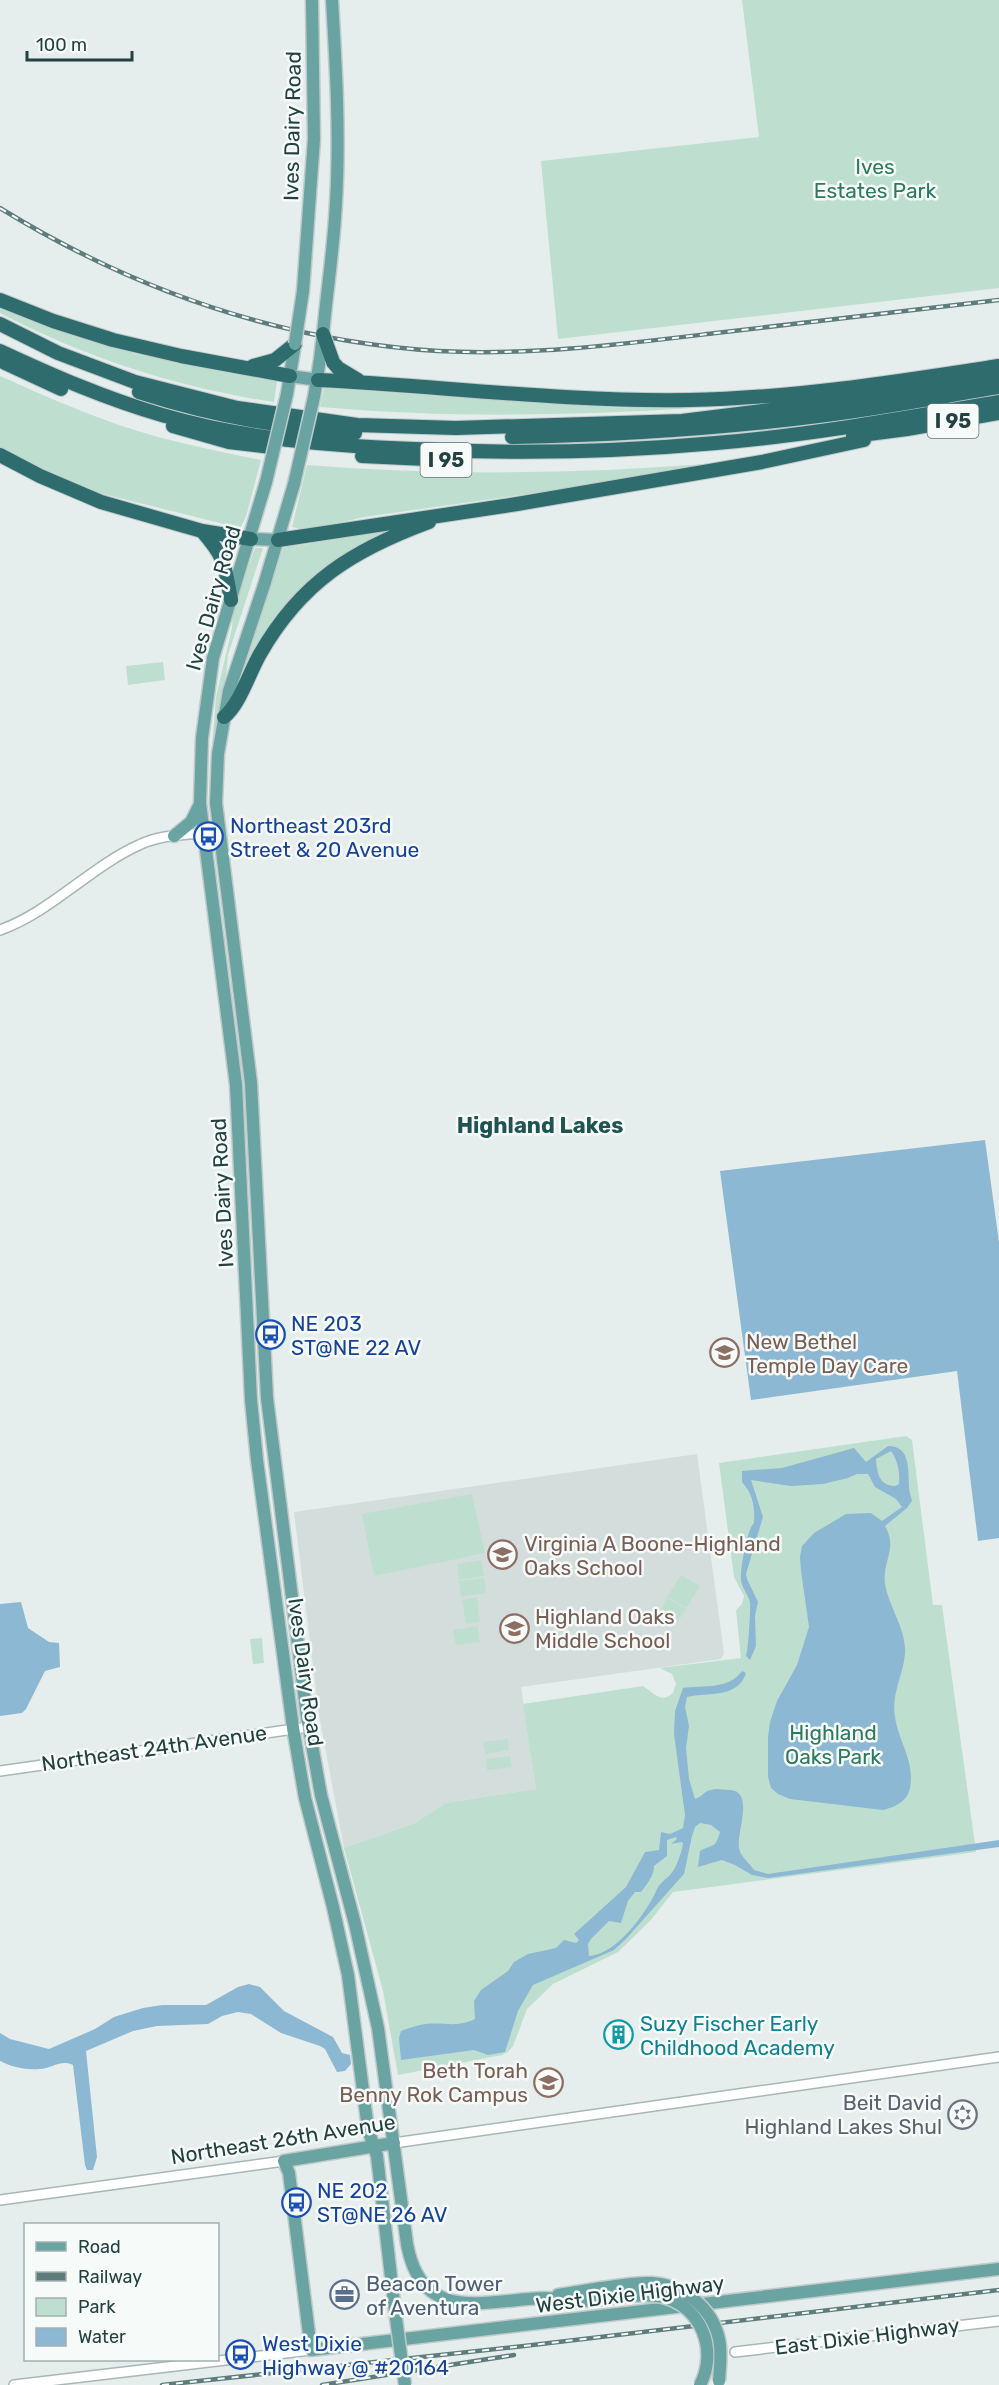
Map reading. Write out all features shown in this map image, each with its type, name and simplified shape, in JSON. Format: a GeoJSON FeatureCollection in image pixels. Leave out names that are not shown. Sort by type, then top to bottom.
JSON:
{"type":"FeatureCollection","features":[{"type":"Feature","properties":{"kind":"highway"},"geometry":{"type":"LineString","coordinates":[[0,300],[53,321],[112,340],[181,356],[290,376]]}},
{"type":"Feature","properties":{"kind":"highway","name":"I 95"},"geometry":{"type":"LineString","coordinates":[[0,324],[58,353],[135,382],[237,408],[357,424],[456,428],[682,421],[880,396],[999,375]]}},
{"type":"Feature","properties":{"kind":"highway"},"geometry":{"type":"LineString","coordinates":[[0,334],[95,377],[184,406],[254,422],[382,435],[471,437],[611,435],[726,427],[821,416],[999,387]]}},
{"type":"Feature","properties":{"kind":"highway"},"geometry":{"type":"LineString","coordinates":[[323,334],[326,361],[358,380]]}},
{"type":"Feature","properties":{"kind":"highway"},"geometry":{"type":"LineString","coordinates":[[247,367],[275,360],[295,349]]}},
{"type":"Feature","properties":{"kind":"highway"},"geometry":{"type":"LineString","coordinates":[[0,351],[83,390],[163,415],[256,436],[346,446],[483,453],[575,451],[716,443],[850,427],[999,402]]}},
{"type":"Feature","properties":{"kind":"highway","name":"I 95"},"geometry":{"type":"LineString","coordinates":[[0,360],[33,377],[111,408],[229,442],[337,455],[422,460],[654,456],[907,429],[999,414]]}},
{"type":"Feature","properties":{"kind":"highway"},"geometry":{"type":"LineString","coordinates":[[318,380],[358,380],[595,398],[686,400],[758,398],[854,389],[999,366]]}},
{"type":"Feature","properties":{"kind":"highway"},"geometry":{"type":"LineString","coordinates":[[278,540],[403,520],[448,516],[762,462],[907,429]]}},
{"type":"Feature","properties":{"kind":"highway"},"geometry":{"type":"LineString","coordinates":[[0,455],[101,502],[202,531],[251,539]]}},
{"type":"Feature","properties":{"kind":"highway"},"geometry":{"type":"LineString","coordinates":[[224,717],[233,710],[253,666],[277,627],[323,579],[345,561],[376,543],[448,516]]}},
{"type":"Feature","properties":{"kind":"highway"},"geometry":{"type":"LineString","coordinates":[[202,531],[219,552],[225,564],[231,600]]}},
{"type":"Feature","properties":{"kind":"main road","name":"Ives Dairy Road"},"geometry":{"type":"LineString","coordinates":[[312,0],[314,139],[303,291],[295,349],[287,394],[251,539],[216,648],[206,703],[200,803],[236,1085],[251,1400],[293,1728],[307,1807],[345,1962],[368,2129],[374,2147],[405,2385]]}},
{"type":"Feature","properties":{"kind":"main road","name":"Ives Dairy Road"},"geometry":{"type":"LineString","coordinates":[[323,334],[335,231],[337,164],[336,71],[332,0]]}},
{"type":"Feature","properties":{"kind":"main road","name":"Ives Dairy Road"},"geometry":{"type":"LineString","coordinates":[[326,361],[318,380],[294,484],[278,540],[229,691],[217,766],[216,803],[251,1083],[267,1398],[308,1727],[323,1803],[355,1924],[378,2028],[408,2254],[414,2270],[426,2286],[448,2300],[467,2304],[601,2294]]}},
{"type":"Feature","properties":{"kind":"main road"},"geometry":{"type":"LineString","coordinates":[[290,376],[318,380]]}},
{"type":"Feature","properties":{"kind":"main road"},"geometry":{"type":"LineString","coordinates":[[251,539],[278,540]]}},
{"type":"Feature","properties":{"kind":"main road"},"geometry":{"type":"LineString","coordinates":[[174,836],[191,822],[200,803]]}},
{"type":"Feature","properties":{"kind":"main road"},"geometry":{"type":"LineString","coordinates":[[203,832],[219,830]]}},
{"type":"Feature","properties":{"kind":"main road","name":"Northeast 26th Avenue"},"geometry":{"type":"LineString","coordinates":[[284,2160],[394,2143]]}},
{"type":"Feature","properties":{"kind":"main road"},"geometry":{"type":"LineString","coordinates":[[284,2160],[289,2174],[311,2350]]}},
{"type":"Feature","properties":{"kind":"main road","name":"West Dixie Highway"},"geometry":{"type":"LineString","coordinates":[[311,2350],[999,2270]]}},
{"type":"Feature","properties":{"kind":"main road"},"geometry":{"type":"LineString","coordinates":[[601,2294],[639,2283],[659,2284],[673,2287],[693,2299],[709,2315],[718,2338],[721,2362],[719,2383]]}},
{"type":"Feature","properties":{"kind":"main road"},"geometry":{"type":"LineString","coordinates":[[601,2294],[658,2297],[674,2301],[688,2311],[702,2329],[707,2345],[707,2367],[700,2385]]}},
{"type":"Feature","properties":{"kind":"main road"},"geometry":{"type":"LineString","coordinates":[[397,2385],[397,2368],[401,2356]]}},
{"type":"Feature","properties":{"kind":"street"},"geometry":{"type":"LineString","coordinates":[[0,930],[19,922],[131,849],[152,840],[203,832]]}},
{"type":"Feature","properties":{"kind":"street","name":"Northeast 24th Avenue"},"geometry":{"type":"LineString","coordinates":[[0,1770],[308,1727]]}},
{"type":"Feature","properties":{"kind":"street","name":"Northeast 26th Avenue"},"geometry":{"type":"LineString","coordinates":[[394,2143],[999,2057]]}},
{"type":"Feature","properties":{"kind":"street","name":"Northeast 26th Avenue"},"geometry":{"type":"LineString","coordinates":[[0,2200],[284,2160]]}},
{"type":"Feature","properties":{"kind":"street","name":"East Dixie Highway"},"geometry":{"type":"LineString","coordinates":[[735,2352],[999,2321]]}},
{"type":"Feature","properties":{"kind":"street","name":"West Dixie Highway"},"geometry":{"type":"LineString","coordinates":[[219,2361],[311,2350]]}},
{"type":"Feature","properties":{"kind":"street","name":"West Dixie Highway"},"geometry":{"type":"LineString","coordinates":[[14,2385],[218,2361]]}},
{"type":"Feature","properties":{"kind":"shaded area","name":"Highland Oaks Middle School"},"geometry":{"type":"Polygon","coordinates":[[[697,1454],[724,1653],[721,1659],[521,1687],[536,1789],[445,1803],[415,1823],[344,1848],[319,1715],[294,1512],[697,1454]]]}},
{"type":"Feature","properties":{"kind":"green space","name":"Ives Estates Park"},"geometry":{"type":"Polygon","coordinates":[[[742,0],[999,0],[999,288],[558,339],[541,161],[759,137],[742,0]]]}},
{"type":"Feature","properties":{"kind":"green space"},"geometry":{"type":"Polygon","coordinates":[[[0,305],[67,333],[137,354],[275,380],[277,382],[274,402],[168,380],[99,357],[0,313],[0,305]]]}},
{"type":"Feature","properties":{"kind":"green space"},"geometry":{"type":"Polygon","coordinates":[[[0,376],[78,410],[138,431],[261,460],[246,517],[240,528],[87,490],[0,452],[0,376]]]}},
{"type":"Feature","properties":{"kind":"green space"},"geometry":{"type":"Polygon","coordinates":[[[324,388],[623,408],[641,405],[694,406],[694,408],[507,415],[367,411],[320,407],[324,388]]]}},
{"type":"Feature","properties":{"kind":"green space"},"geometry":{"type":"Polygon","coordinates":[[[706,464],[591,485],[364,517],[312,529],[292,527],[307,465],[407,471],[556,472],[706,464]]]}},
{"type":"Feature","properties":{"kind":"green space"},"geometry":{"type":"Polygon","coordinates":[[[398,527],[296,596],[276,617],[245,667],[243,666],[284,546],[302,545],[398,527]]]}},
{"type":"Feature","properties":{"kind":"green space"},"geometry":{"type":"Polygon","coordinates":[[[255,548],[263,548],[228,655],[210,796],[216,697],[232,628],[233,612],[255,548]]]}},
{"type":"Feature","properties":{"kind":"green space"},"geometry":{"type":"Polygon","coordinates":[[[163,662],[165,680],[128,685],[126,666],[163,662]]]}},
{"type":"Feature","properties":{"kind":"green space","name":"Highland Oaks Park"},"geometry":{"type":"Polygon","coordinates":[[[906,1436],[912,1440],[933,1605],[942,1605],[976,1852],[673,1892],[650,1921],[618,1952],[553,1984],[527,2009],[513,2046],[508,2052],[398,2075],[383,1991],[344,1848],[415,1823],[445,1803],[536,1789],[523,1704],[643,1686],[665,1698],[673,1693],[676,1684],[672,1674],[660,1668],[741,1658],[736,1610],[742,1604],[744,1596],[734,1577],[719,1463],[906,1436]]]}},
{"type":"Feature","properties":{"kind":"green space"},"geometry":{"type":"Polygon","coordinates":[[[472,1494],[485,1553],[374,1576],[362,1514],[472,1494]]]}},
{"type":"Feature","properties":{"kind":"green space"},"geometry":{"type":"Polygon","coordinates":[[[481,1560],[484,1576],[459,1580],[457,1564],[481,1560]]]}},
{"type":"Feature","properties":{"kind":"green space"},"geometry":{"type":"Polygon","coordinates":[[[681,1575],[700,1586],[686,1608],[667,1597],[681,1575]]]}},
{"type":"Feature","properties":{"kind":"green space"},"geometry":{"type":"Polygon","coordinates":[[[484,1578],[486,1593],[461,1597],[459,1581],[484,1578]]]}},
{"type":"Feature","properties":{"kind":"green space"},"geometry":{"type":"Polygon","coordinates":[[[477,1597],[480,1622],[466,1624],[462,1600],[477,1597]]]}},
{"type":"Feature","properties":{"kind":"green space"},"geometry":{"type":"Polygon","coordinates":[[[667,1598],[686,1609],[679,1620],[661,1609],[667,1598]]]}},
{"type":"Feature","properties":{"kind":"green space"},"geometry":{"type":"Polygon","coordinates":[[[478,1626],[480,1642],[456,1645],[453,1630],[478,1626]]]}},
{"type":"Feature","properties":{"kind":"green space"},"geometry":{"type":"Polygon","coordinates":[[[262,1638],[264,1663],[253,1664],[250,1639],[262,1638]]]}},
{"type":"Feature","properties":{"kind":"green space"},"geometry":{"type":"Polygon","coordinates":[[[508,1739],[509,1750],[485,1754],[483,1742],[508,1739]]]}},
{"type":"Feature","properties":{"kind":"green space"},"geometry":{"type":"Polygon","coordinates":[[[510,1756],[512,1767],[487,1770],[486,1759],[510,1756]]]}},
{"type":"Feature","properties":{"kind":"water"},"geometry":{"type":"Polygon","coordinates":[[[985,1140],[999,1242],[999,1538],[978,1541],[957,1371],[751,1400],[720,1171],[985,1140]]]}},
{"type":"Feature","properties":{"kind":"water"},"geometry":{"type":"Polygon","coordinates":[[[888,1446],[901,1450],[907,1460],[912,1501],[885,1526],[889,1534],[890,1548],[885,1584],[905,1645],[904,1662],[894,1709],[897,1726],[909,1761],[911,1778],[906,1797],[896,1805],[883,1810],[790,1799],[778,1794],[771,1788],[768,1777],[768,1737],[777,1701],[797,1665],[809,1627],[801,1571],[802,1546],[814,1533],[846,1514],[871,1513],[882,1521],[902,1507],[896,1499],[875,1487],[868,1474],[857,1474],[823,1484],[791,1486],[751,1480],[763,1517],[746,1574],[758,1602],[755,1616],[756,1646],[750,1660],[746,1656],[750,1602],[741,1580],[744,1550],[754,1523],[754,1506],[742,1482],[742,1471],[782,1468],[854,1448],[866,1462],[888,1446]],[[891,1451],[876,1459],[882,1481],[895,1486],[899,1484],[899,1475],[897,1463],[891,1451]]]}},
{"type":"Feature","properties":{"kind":"water"},"geometry":{"type":"Polygon","coordinates":[[[21,1602],[28,1628],[49,1642],[59,1643],[60,1667],[45,1671],[22,1713],[0,1716],[0,1604],[21,1602]]]}},
{"type":"Feature","properties":{"kind":"water"},"geometry":{"type":"Polygon","coordinates":[[[742,1671],[746,1673],[742,1681],[729,1691],[687,1697],[685,1707],[689,1726],[686,1748],[689,1779],[695,1799],[716,1789],[737,1792],[742,1798],[743,1814],[739,1848],[754,1870],[768,1874],[999,1840],[999,1847],[768,1878],[752,1875],[722,1860],[698,1867],[700,1851],[715,1843],[720,1832],[711,1825],[700,1823],[695,1827],[692,1836],[684,1874],[625,1940],[614,1950],[533,1985],[518,2011],[505,2052],[488,2055],[474,2050],[401,2060],[399,2038],[401,2031],[423,2024],[456,2024],[475,2019],[474,2001],[481,1990],[508,1971],[514,1962],[528,1954],[556,1948],[564,1940],[576,1943],[579,1940],[574,1934],[626,1887],[645,1852],[659,1850],[661,1832],[670,1834],[683,1828],[685,1815],[674,1734],[675,1711],[683,1688],[723,1684],[737,1677],[742,1671]],[[676,1837],[667,1840],[667,1856],[654,1866],[648,1883],[641,1892],[635,1892],[628,1901],[621,1923],[609,1921],[591,1939],[588,1944],[589,1956],[610,1948],[639,1920],[658,1887],[677,1864],[683,1844],[682,1842],[671,1844],[677,1839],[676,1837]]]}},
{"type":"Feature","properties":{"kind":"water"},"geometry":{"type":"Polygon","coordinates":[[[249,1984],[260,1987],[284,2011],[333,2037],[342,2053],[350,2055],[351,2064],[345,2071],[337,2072],[325,2049],[281,2033],[251,2014],[238,2012],[222,2016],[208,2024],[157,2026],[133,2031],[86,2051],[97,2157],[93,2170],[87,2170],[85,2165],[73,2065],[64,2063],[44,2069],[29,2069],[0,2061],[0,2033],[10,2039],[49,2049],[95,2029],[114,2017],[162,2005],[206,2005],[238,1987],[249,1984]]]}},
{"type":"Feature","properties":{"kind":"railway"},"geometry":{"type":"LineString","coordinates":[[0,208],[102,264],[156,287],[210,306],[265,323],[322,336],[438,351],[508,352],[612,345],[999,300]]}},
{"type":"Feature","properties":{"kind":"railway"},"geometry":{"type":"LineString","coordinates":[[162,2385],[524,2346],[999,2290]]}},
{"type":"Feature","properties":{"kind":"railway"},"geometry":{"type":"LineString","coordinates":[[322,2385],[514,2355]]}},
{"type":"Feature","properties":{"kind":"place","name":"Northeast 203rd Street & 20 Avenue"},"geometry":{"type":"Point","coordinates":[209,837]}},
{"type":"Feature","properties":{"kind":"place","name":"NE 203 ST@NE 22 AV"},"geometry":{"type":"Point","coordinates":[270,1335]}},
{"type":"Feature","properties":{"kind":"place","name":"New Bethel Temple Day Care"},"geometry":{"type":"Point","coordinates":[725,1353]}},
{"type":"Feature","properties":{"kind":"place","name":"Virginia A Boone-Highland Oaks School"},"geometry":{"type":"Point","coordinates":[503,1555]}},
{"type":"Feature","properties":{"kind":"place","name":"Highland Oaks Middle School"},"geometry":{"type":"Point","coordinates":[514,1628]}},
{"type":"Feature","properties":{"kind":"place","name":"Suzy Fischer Early Childhood Academy"},"geometry":{"type":"Point","coordinates":[619,2035]}},
{"type":"Feature","properties":{"kind":"place","name":"Beth Torah Benny Rok Campus"},"geometry":{"type":"Point","coordinates":[549,2082]}},
{"type":"Feature","properties":{"kind":"place","name":"Beit David Highland Lakes Shul"},"geometry":{"type":"Point","coordinates":[963,2114]}},
{"type":"Feature","properties":{"kind":"place","name":"NE 202 ST@NE 26 AV"},"geometry":{"type":"Point","coordinates":[296,2202]}},
{"type":"Feature","properties":{"kind":"place","name":"Beacon Tower of Aventura"},"geometry":{"type":"Point","coordinates":[345,2295]}},
{"type":"Feature","properties":{"kind":"place","name":"West Dixie Highway @ #20164"},"geometry":{"type":"Point","coordinates":[241,2355]}},
{"type":"Feature","properties":{"kind":"district","name":"Highland Lakes"},"geometry":{"type":"Point","coordinates":[540,1125]}}]}
